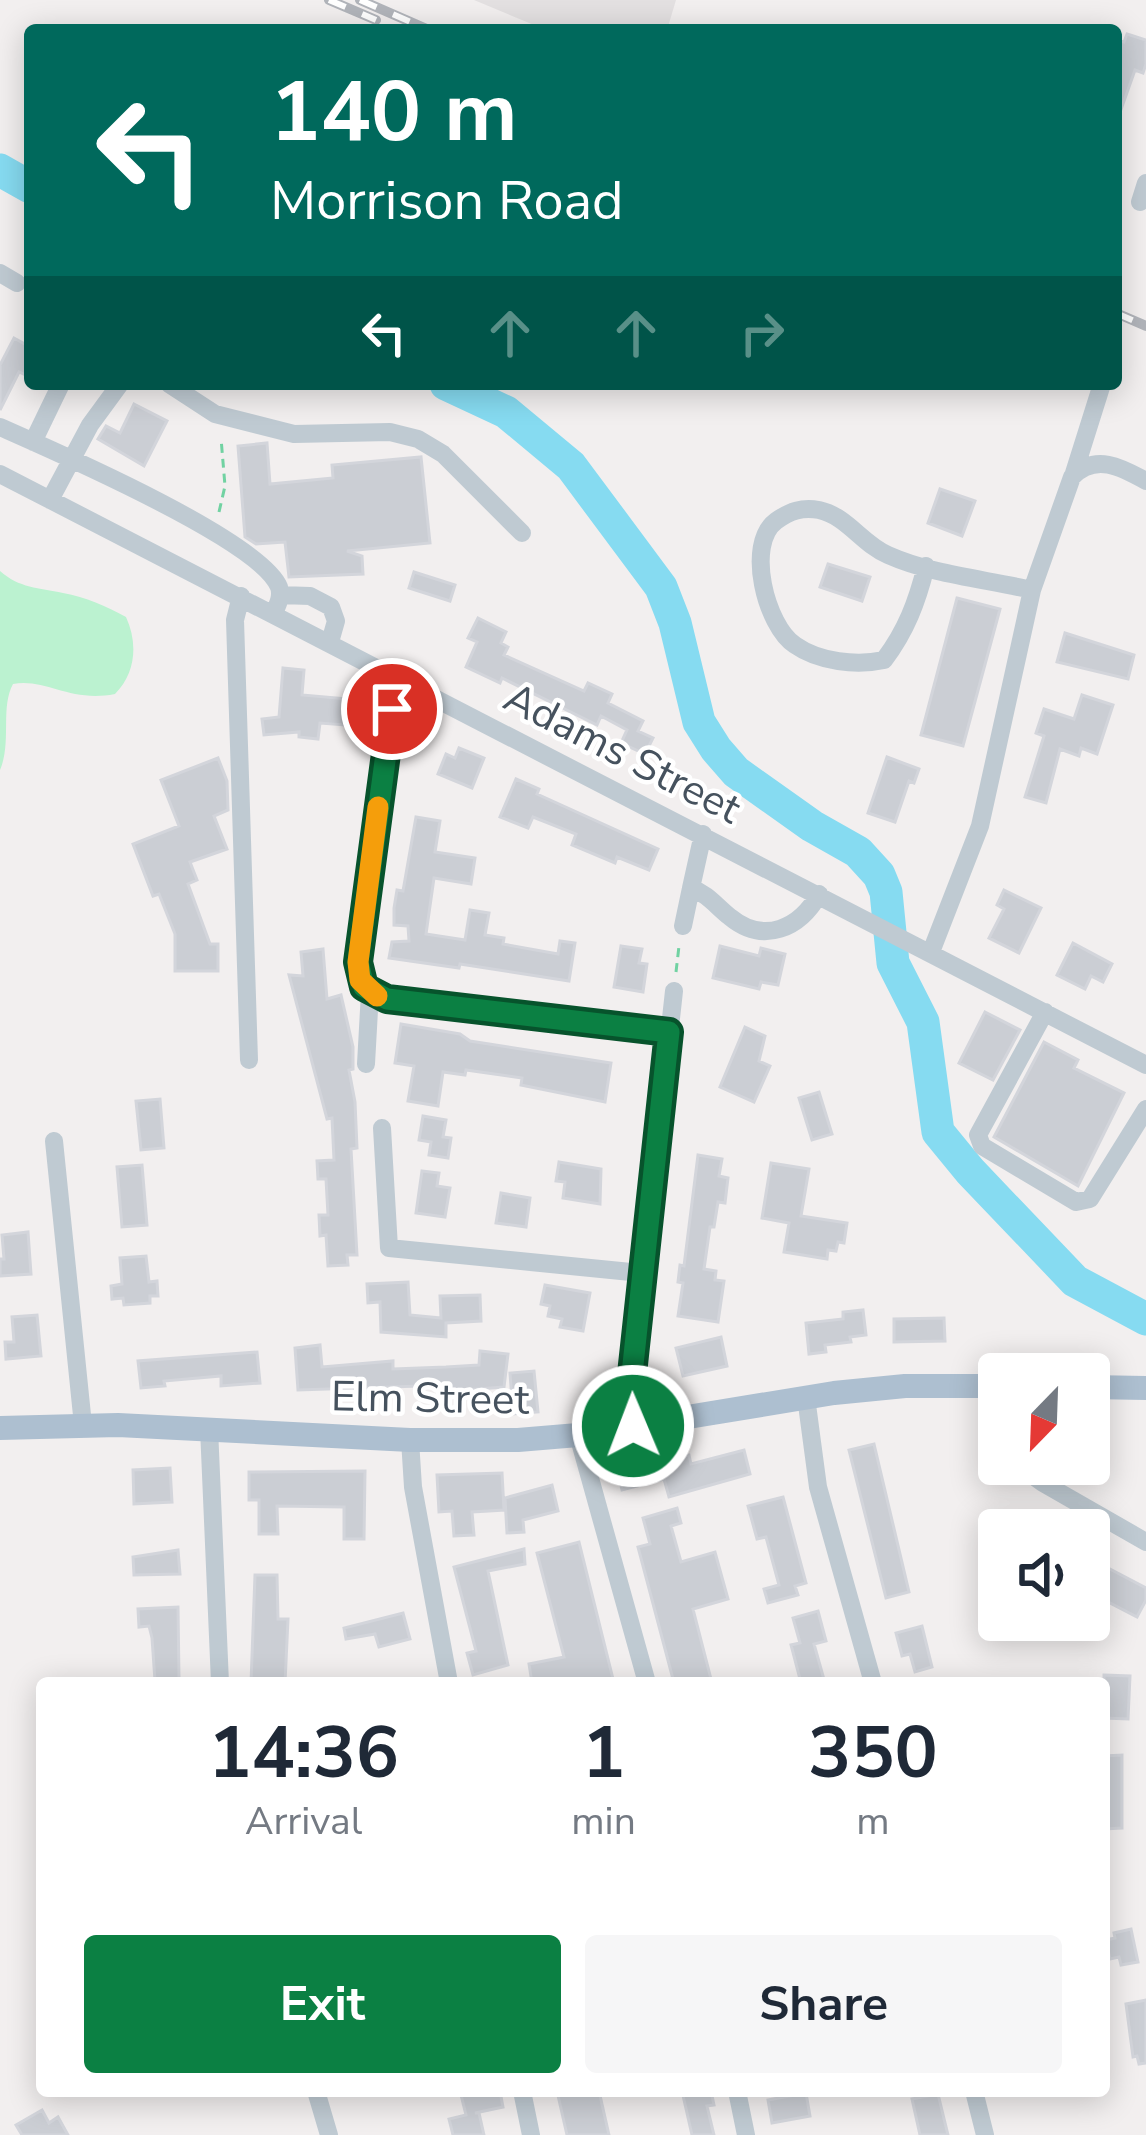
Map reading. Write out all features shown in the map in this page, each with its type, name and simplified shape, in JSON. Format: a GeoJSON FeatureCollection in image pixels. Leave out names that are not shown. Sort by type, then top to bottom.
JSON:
{"type":"FeatureCollection","features":[{"type":"Feature","properties":{"kind":"main road","name":"Elm Street"},"geometry":{"type":"LineString","coordinates":[[0,1428],[209,1428],[498,1441],[578,1435],[806,1397],[905,1386],[978,1386]]}},
{"type":"Feature","properties":{"kind":"main road"},"geometry":{"type":"LineString","coordinates":[[1110,1387],[1146,1388]]}},
{"type":"Feature","properties":{"kind":"street"},"geometry":{"type":"LineString","coordinates":[[33,442],[58,390]]}},
{"type":"Feature","properties":{"kind":"street"},"geometry":{"type":"LineString","coordinates":[[50,500],[116,390]]}},
{"type":"Feature","properties":{"kind":"street"},"geometry":{"type":"LineString","coordinates":[[177,390],[197,406],[224,417],[307,436],[390,432],[418,439],[442,454],[522,533]]}},
{"type":"Feature","properties":{"kind":"street"},"geometry":{"type":"LineString","coordinates":[[931,952],[980,826],[1032,590],[1100,390]]}},
{"type":"Feature","properties":{"kind":"street"},"geometry":{"type":"LineString","coordinates":[[0,427],[210,529],[272,577],[277,604],[310,596],[331,608],[336,621],[330,642]]}},
{"type":"Feature","properties":{"kind":"street"},"geometry":{"type":"LineString","coordinates":[[1072,477],[1084,465],[1104,463],[1146,481]]}},
{"type":"Feature","properties":{"kind":"street","name":"Adams Street"},"geometry":{"type":"LineString","coordinates":[[0,474],[241,596],[277,604],[330,642],[1146,1065]]}},
{"type":"Feature","properties":{"kind":"street"},"geometry":{"type":"LineString","coordinates":[[926,566],[916,605],[900,639],[884,660],[862,665],[794,645],[776,623],[758,561],[770,525],[794,510],[815,509],[837,515],[865,542],[888,555],[1032,590]]}},
{"type":"Feature","properties":{"kind":"street"},"geometry":{"type":"LineString","coordinates":[[241,596],[236,620],[249,1060]]}},
{"type":"Feature","properties":{"kind":"street"},"geometry":{"type":"LineString","coordinates":[[402,679],[389,725],[358,962],[360,980],[370,992],[387,999],[669,1032]]}},
{"type":"Feature","properties":{"kind":"street"},"geometry":{"type":"LineString","coordinates":[[683,926],[704,834]]}},
{"type":"Feature","properties":{"kind":"street"},"geometry":{"type":"LineString","coordinates":[[691,888],[711,898],[740,925],[775,932],[802,918],[820,894]]}},
{"type":"Feature","properties":{"kind":"street"},"geometry":{"type":"LineString","coordinates":[[633,1426],[630,1393],[641,1273],[674,991]]}},
{"type":"Feature","properties":{"kind":"street"},"geometry":{"type":"LineString","coordinates":[[366,1064],[370,992]]}},
{"type":"Feature","properties":{"kind":"street"},"geometry":{"type":"LineString","coordinates":[[1045,1012],[978,1135],[982,1146],[1083,1203],[1146,1109]]}},
{"type":"Feature","properties":{"kind":"street"},"geometry":{"type":"LineString","coordinates":[[382,1128],[388,1248],[641,1273]]}},
{"type":"Feature","properties":{"kind":"street"},"geometry":{"type":"LineString","coordinates":[[54,1141],[83,1425]]}},
{"type":"Feature","properties":{"kind":"street"},"geometry":{"type":"LineString","coordinates":[[806,1397],[818,1486],[871,1677]]}},
{"type":"Feature","properties":{"kind":"street"},"geometry":{"type":"LineString","coordinates":[[209,1428],[220,1677]]}},
{"type":"Feature","properties":{"kind":"street"},"geometry":{"type":"LineString","coordinates":[[578,1435],[645,1677]]}},
{"type":"Feature","properties":{"kind":"street"},"geometry":{"type":"LineString","coordinates":[[410,1439],[413,1487],[448,1677]]}},
{"type":"Feature","properties":{"kind":"street"},"geometry":{"type":"LineString","coordinates":[[1044,1485],[1146,1542]]}},
{"type":"Feature","properties":{"kind":"street"},"geometry":{"type":"LineString","coordinates":[[318,2097],[329,2135]]}},
{"type":"Feature","properties":{"kind":"street"},"geometry":{"type":"LineString","coordinates":[[523,2097],[531,2135]]}},
{"type":"Feature","properties":{"kind":"street"},"geometry":{"type":"LineString","coordinates":[[738,2097],[746,2135]]}},
{"type":"Feature","properties":{"kind":"street"},"geometry":{"type":"LineString","coordinates":[[976,2097],[985,2135]]}},
{"type":"Feature","properties":{"kind":"path"},"geometry":{"type":"LineString","coordinates":[[210,529],[223,497],[224,417]]}},
{"type":"Feature","properties":{"kind":"path"},"geometry":{"type":"LineString","coordinates":[[674,991],[683,926]]}},
{"type":"Feature","properties":{"kind":"shaded area"},"geometry":{"type":"Polygon","coordinates":[[[474,0],[676,0],[669,24],[532,24],[474,0]]]}},
{"type":"Feature","properties":{"kind":"green space"},"geometry":{"type":"Polygon","coordinates":[[[0,571],[22,584],[80,597],[126,617],[133,647],[131,667],[115,694],[85,695],[37,684],[13,684],[0,770],[0,571]]]}},
{"type":"Feature","properties":{"kind":"building"},"geometry":{"type":"Polygon","coordinates":[[[1127,34],[1146,40],[1146,64],[1143,73],[1135,70],[1122,107],[1122,42],[1127,34]]]}},
{"type":"Feature","properties":{"kind":"building"},"geometry":{"type":"Polygon","coordinates":[[[14,338],[24,344],[24,374],[19,372],[0,410],[0,365],[14,338]]]}},
{"type":"Feature","properties":{"kind":"building"},"geometry":{"type":"Polygon","coordinates":[[[134,404],[167,421],[144,466],[98,439],[106,426],[120,433],[134,404]]]}},
{"type":"Feature","properties":{"kind":"building"},"geometry":{"type":"Polygon","coordinates":[[[267,443],[270,484],[333,478],[332,465],[421,457],[430,543],[347,551],[362,556],[363,574],[289,577],[285,542],[256,544],[245,537],[238,446],[267,443]]]}},
{"type":"Feature","properties":{"kind":"building"},"geometry":{"type":"Polygon","coordinates":[[[940,489],[975,501],[962,536],[928,523],[940,489]]]}},
{"type":"Feature","properties":{"kind":"building"},"geometry":{"type":"Polygon","coordinates":[[[828,564],[870,577],[862,601],[820,587],[828,564]]]}},
{"type":"Feature","properties":{"kind":"building"},"geometry":{"type":"Polygon","coordinates":[[[414,572],[455,585],[450,601],[409,588],[414,572]]]}},
{"type":"Feature","properties":{"kind":"building"},"geometry":{"type":"Polygon","coordinates":[[[957,598],[1000,609],[963,746],[921,735],[957,598]]]}},
{"type":"Feature","properties":{"kind":"building"},"geometry":{"type":"Polygon","coordinates":[[[478,618],[506,632],[501,643],[508,647],[504,655],[584,691],[588,683],[612,694],[608,703],[643,721],[638,731],[653,738],[645,754],[621,743],[627,730],[601,716],[597,725],[502,678],[500,683],[466,667],[477,642],[468,638],[478,618]]]}},
{"type":"Feature","properties":{"kind":"building"},"geometry":{"type":"Polygon","coordinates":[[[1065,633],[1134,655],[1128,679],[1057,662],[1065,633]]]}},
{"type":"Feature","properties":{"kind":"building"},"geometry":{"type":"Polygon","coordinates":[[[283,668],[304,670],[302,695],[360,700],[358,726],[320,723],[318,739],[299,737],[299,732],[264,735],[262,719],[279,717],[283,668]]]}},
{"type":"Feature","properties":{"kind":"building"},"geometry":{"type":"Polygon","coordinates":[[[1082,695],[1113,705],[1097,754],[1081,748],[1079,756],[1060,749],[1046,803],[1025,797],[1044,736],[1036,733],[1044,709],[1074,719],[1082,695]]]}},
{"type":"Feature","properties":{"kind":"building"},"geometry":{"type":"Polygon","coordinates":[[[459,748],[484,758],[472,788],[438,774],[446,754],[455,758],[459,748]]]}},
{"type":"Feature","properties":{"kind":"building"},"geometry":{"type":"Polygon","coordinates":[[[887,757],[919,769],[914,783],[909,781],[895,822],[868,813],[887,757]]]}},
{"type":"Feature","properties":{"kind":"building"},"geometry":{"type":"Polygon","coordinates":[[[218,758],[227,781],[228,810],[214,816],[227,849],[190,862],[197,880],[188,884],[210,944],[218,944],[218,971],[175,971],[175,934],[159,894],[153,896],[133,844],[179,826],[161,780],[218,758]]]}},
{"type":"Feature","properties":{"kind":"building"},"geometry":{"type":"Polygon","coordinates":[[[516,779],[539,789],[537,794],[658,849],[649,870],[617,857],[615,863],[572,845],[576,834],[533,817],[528,828],[500,817],[516,779]]]}},
{"type":"Feature","properties":{"kind":"building"},"geometry":{"type":"Polygon","coordinates":[[[416,817],[440,821],[435,852],[475,858],[471,884],[434,878],[426,934],[465,940],[470,910],[489,913],[485,935],[504,938],[503,944],[558,954],[560,941],[575,943],[569,981],[389,958],[392,942],[409,941],[408,926],[394,925],[394,908],[397,890],[403,891],[416,817]]]}},
{"type":"Feature","properties":{"kind":"building"},"geometry":{"type":"Polygon","coordinates":[[[1004,890],[1041,908],[1019,953],[989,938],[1004,909],[997,905],[1004,890]]]}},
{"type":"Feature","properties":{"kind":"building"},"geometry":{"type":"Polygon","coordinates":[[[1073,943],[1112,964],[1103,982],[1091,976],[1085,989],[1057,975],[1073,943]]]}},
{"type":"Feature","properties":{"kind":"building"},"geometry":{"type":"Polygon","coordinates":[[[621,946],[642,949],[639,963],[647,964],[643,992],[614,987],[621,946]]]}},
{"type":"Feature","properties":{"kind":"building"},"geometry":{"type":"Polygon","coordinates":[[[720,946],[759,956],[761,948],[785,954],[778,985],[761,982],[759,989],[713,978],[720,946]]]}},
{"type":"Feature","properties":{"kind":"building"},"geometry":{"type":"Polygon","coordinates":[[[323,949],[327,999],[341,995],[353,1047],[353,1069],[349,1070],[357,1148],[351,1149],[357,1255],[347,1255],[348,1265],[328,1266],[319,1215],[328,1215],[326,1179],[318,1179],[317,1161],[334,1160],[332,1118],[327,1119],[289,975],[303,976],[301,952],[323,949]]]}},
{"type":"Feature","properties":{"kind":"building"},"geometry":{"type":"Polygon","coordinates":[[[985,1012],[1020,1030],[993,1080],[959,1063],[985,1012]]]}},
{"type":"Feature","properties":{"kind":"building"},"geometry":{"type":"Polygon","coordinates":[[[401,1024],[460,1034],[470,1041],[611,1063],[605,1102],[521,1085],[522,1078],[466,1070],[465,1075],[443,1072],[438,1106],[408,1101],[414,1066],[395,1063],[401,1024]]]}},
{"type":"Feature","properties":{"kind":"building"},"geometry":{"type":"Polygon","coordinates":[[[745,1027],[765,1036],[759,1061],[770,1066],[754,1102],[720,1087],[745,1027]]]}},
{"type":"Feature","properties":{"kind":"building"},"geometry":{"type":"Polygon","coordinates":[[[1044,1042],[1078,1060],[1074,1068],[1124,1093],[1078,1186],[994,1137],[1044,1042]]]}},
{"type":"Feature","properties":{"kind":"building"},"geometry":{"type":"Polygon","coordinates":[[[819,1092],[832,1134],[812,1140],[799,1098],[819,1092]]]}},
{"type":"Feature","properties":{"kind":"building"},"geometry":{"type":"Polygon","coordinates":[[[160,1099],[164,1148],[141,1150],[136,1101],[160,1099]]]}},
{"type":"Feature","properties":{"kind":"building"},"geometry":{"type":"Polygon","coordinates":[[[423,1116],[446,1120],[443,1137],[451,1138],[448,1158],[429,1155],[431,1142],[419,1140],[423,1116]]]}},
{"type":"Feature","properties":{"kind":"building"},"geometry":{"type":"Polygon","coordinates":[[[698,1155],[722,1159],[719,1176],[728,1178],[725,1203],[718,1202],[714,1227],[710,1227],[704,1269],[716,1271],[715,1280],[724,1281],[718,1322],[678,1316],[683,1283],[678,1282],[680,1265],[684,1266],[698,1155]]]}},
{"type":"Feature","properties":{"kind":"building"},"geometry":{"type":"Polygon","coordinates":[[[559,1162],[601,1169],[600,1204],[563,1198],[565,1182],[556,1181],[559,1162]]]}},
{"type":"Feature","properties":{"kind":"building"},"geometry":{"type":"Polygon","coordinates":[[[771,1163],[809,1169],[801,1216],[847,1223],[844,1243],[838,1242],[836,1251],[828,1250],[827,1259],[784,1252],[789,1223],[762,1218],[771,1163]]]}},
{"type":"Feature","properties":{"kind":"building"},"geometry":{"type":"Polygon","coordinates":[[[142,1165],[147,1225],[122,1227],[117,1167],[142,1165]]]}},
{"type":"Feature","properties":{"kind":"building"},"geometry":{"type":"Polygon","coordinates":[[[422,1171],[439,1173],[437,1186],[450,1188],[445,1217],[416,1213],[422,1171]]]}},
{"type":"Feature","properties":{"kind":"building"},"geometry":{"type":"Polygon","coordinates":[[[501,1193],[530,1198],[526,1227],[496,1223],[501,1193]]]}},
{"type":"Feature","properties":{"kind":"building"},"geometry":{"type":"Polygon","coordinates":[[[28,1232],[31,1274],[0,1276],[2,1235],[28,1232]]]}},
{"type":"Feature","properties":{"kind":"building"},"geometry":{"type":"Polygon","coordinates":[[[146,1256],[149,1282],[157,1281],[158,1296],[150,1296],[150,1303],[124,1305],[123,1298],[112,1299],[111,1286],[122,1284],[120,1258],[146,1256]]]}},
{"type":"Feature","properties":{"kind":"building"},"geometry":{"type":"Polygon","coordinates":[[[408,1282],[410,1315],[441,1318],[440,1296],[480,1295],[481,1321],[446,1323],[446,1337],[381,1332],[380,1302],[368,1303],[367,1284],[408,1282]]]}},
{"type":"Feature","properties":{"kind":"building"},"geometry":{"type":"Polygon","coordinates":[[[545,1285],[590,1293],[583,1331],[560,1327],[562,1319],[548,1316],[550,1306],[541,1304],[545,1285]]]}},
{"type":"Feature","properties":{"kind":"building"},"geometry":{"type":"Polygon","coordinates":[[[863,1310],[866,1335],[809,1354],[806,1323],[843,1319],[843,1312],[863,1310]]]}},
{"type":"Feature","properties":{"kind":"building"},"geometry":{"type":"Polygon","coordinates":[[[37,1315],[41,1356],[6,1359],[5,1342],[14,1342],[12,1317],[37,1315]]]}},
{"type":"Feature","properties":{"kind":"building"},"geometry":{"type":"Polygon","coordinates":[[[944,1318],[945,1341],[894,1342],[894,1319],[944,1318]]]}},
{"type":"Feature","properties":{"kind":"building"},"geometry":{"type":"Polygon","coordinates":[[[721,1337],[727,1366],[683,1376],[676,1348],[721,1337]]]}},
{"type":"Feature","properties":{"kind":"building"},"geometry":{"type":"Polygon","coordinates":[[[320,1345],[322,1367],[393,1361],[393,1369],[479,1365],[480,1351],[508,1354],[504,1387],[298,1390],[295,1348],[320,1345]]]}},
{"type":"Feature","properties":{"kind":"building"},"geometry":{"type":"Polygon","coordinates":[[[257,1352],[260,1383],[221,1386],[221,1376],[141,1388],[138,1361],[257,1352]]]}},
{"type":"Feature","properties":{"kind":"building"},"geometry":{"type":"Polygon","coordinates":[[[534,1371],[538,1412],[513,1414],[510,1373],[534,1371]]]}},
{"type":"Feature","properties":{"kind":"building"},"geometry":{"type":"Polygon","coordinates":[[[874,1444],[909,1592],[886,1598],[849,1450],[874,1444]]]}},
{"type":"Feature","properties":{"kind":"building"},"geometry":{"type":"Polygon","coordinates":[[[744,1450],[750,1474],[669,1497],[664,1479],[622,1490],[616,1465],[642,1458],[644,1467],[689,1455],[691,1464],[744,1450]]]}},
{"type":"Feature","properties":{"kind":"building"},"geometry":{"type":"Polygon","coordinates":[[[170,1468],[172,1502],[134,1504],[133,1470],[170,1468]]]}},
{"type":"Feature","properties":{"kind":"building"},"geometry":{"type":"Polygon","coordinates":[[[365,1471],[364,1539],[344,1539],[344,1507],[277,1506],[278,1534],[259,1534],[259,1500],[249,1500],[249,1472],[365,1471]]]}},
{"type":"Feature","properties":{"kind":"building"},"geometry":{"type":"Polygon","coordinates":[[[502,1473],[504,1510],[472,1512],[474,1535],[454,1536],[452,1511],[439,1512],[437,1475],[502,1473]]]}},
{"type":"Feature","properties":{"kind":"building"},"geometry":{"type":"Polygon","coordinates":[[[552,1485],[558,1511],[523,1520],[524,1532],[507,1533],[505,1498],[552,1485]]]}},
{"type":"Feature","properties":{"kind":"building"},"geometry":{"type":"Polygon","coordinates":[[[783,1497],[806,1583],[795,1586],[798,1595],[768,1603],[764,1589],[779,1585],[766,1537],[757,1539],[748,1506],[783,1497]]]}},
{"type":"Feature","properties":{"kind":"building"},"geometry":{"type":"Polygon","coordinates":[[[677,1508],[681,1523],[671,1526],[681,1562],[715,1552],[728,1599],[693,1609],[710,1677],[672,1677],[638,1547],[650,1544],[643,1518],[677,1508]]]}},
{"type":"Feature","properties":{"kind":"building"},"geometry":{"type":"Polygon","coordinates":[[[579,1542],[613,1677],[531,1677],[529,1664],[564,1657],[537,1553],[579,1542]]]}},
{"type":"Feature","properties":{"kind":"building"},"geometry":{"type":"Polygon","coordinates":[[[524,1549],[525,1564],[488,1571],[508,1665],[473,1675],[467,1653],[476,1651],[454,1567],[524,1549]]]}},
{"type":"Feature","properties":{"kind":"building"},"geometry":{"type":"Polygon","coordinates":[[[178,1550],[180,1574],[134,1575],[133,1557],[178,1550]]]}},
{"type":"Feature","properties":{"kind":"building"},"geometry":{"type":"Polygon","coordinates":[[[1110,1569],[1146,1588],[1137,1617],[1110,1603],[1110,1569]]]}},
{"type":"Feature","properties":{"kind":"building"},"geometry":{"type":"Polygon","coordinates":[[[255,1575],[277,1575],[278,1619],[288,1619],[285,1677],[251,1677],[255,1575]]]}},
{"type":"Feature","properties":{"kind":"building"},"geometry":{"type":"Polygon","coordinates":[[[178,1607],[179,1677],[155,1677],[152,1638],[149,1626],[139,1627],[138,1609],[178,1607]]]}},
{"type":"Feature","properties":{"kind":"building"},"geometry":{"type":"Polygon","coordinates":[[[818,1611],[826,1641],[814,1644],[823,1677],[799,1677],[791,1645],[800,1643],[793,1618],[818,1611]]]}},
{"type":"Feature","properties":{"kind":"building"},"geometry":{"type":"Polygon","coordinates":[[[403,1613],[410,1639],[379,1647],[375,1634],[346,1639],[344,1628],[403,1613]]]}},
{"type":"Feature","properties":{"kind":"building"},"geometry":{"type":"Polygon","coordinates":[[[922,1626],[932,1667],[915,1672],[910,1654],[902,1656],[896,1633],[922,1626]]]}},
{"type":"Feature","properties":{"kind":"building"},"geometry":{"type":"Polygon","coordinates":[[[1130,1676],[1128,1719],[1110,1718],[1110,1677],[1104,1677],[1130,1676]]]}},
{"type":"Feature","properties":{"kind":"building"},"geometry":{"type":"Polygon","coordinates":[[[1122,1755],[1122,1828],[1110,1829],[1110,1756],[1122,1755]]]}},
{"type":"Feature","properties":{"kind":"building"},"geometry":{"type":"Polygon","coordinates":[[[1131,1929],[1138,1962],[1121,1965],[1119,1957],[1110,1959],[1114,1933],[1131,1929]]]}},
{"type":"Feature","properties":{"kind":"building"},"geometry":{"type":"Polygon","coordinates":[[[1146,2000],[1146,2063],[1139,2064],[1137,2056],[1133,2057],[1126,2004],[1146,2000]]]}},
{"type":"Feature","properties":{"kind":"building"},"geometry":{"type":"Polygon","coordinates":[[[462,2097],[501,2097],[503,2107],[475,2113],[479,2113],[484,2135],[453,2135],[449,2119],[466,2115],[462,2097]]]}},
{"type":"Feature","properties":{"kind":"building"},"geometry":{"type":"Polygon","coordinates":[[[558,2097],[600,2097],[609,2135],[567,2135],[558,2097]]]}},
{"type":"Feature","properties":{"kind":"building"},"geometry":{"type":"Polygon","coordinates":[[[683,2097],[712,2097],[714,2105],[707,2106],[714,2135],[692,2135],[683,2097]]]}},
{"type":"Feature","properties":{"kind":"building"},"geometry":{"type":"Polygon","coordinates":[[[807,2097],[810,2116],[772,2123],[768,2100],[807,2097]]]}},
{"type":"Feature","properties":{"kind":"building"},"geometry":{"type":"Polygon","coordinates":[[[939,2097],[948,2135],[920,2135],[912,2099],[939,2097]]]}},
{"type":"Feature","properties":{"kind":"building"},"geometry":{"type":"Polygon","coordinates":[[[42,2110],[49,2123],[58,2117],[68,2135],[22,2135],[16,2125],[42,2110]]]}},
{"type":"Feature","properties":{"kind":"waterway"},"geometry":{"type":"LineString","coordinates":[[0,170],[24,184]]}},
{"type":"Feature","properties":{"kind":"waterway"},"geometry":{"type":"LineString","coordinates":[[459,390],[506,412],[571,466],[661,587],[675,623],[699,722],[716,749],[736,772],[858,852],[879,875],[886,892],[893,963],[923,1022],[938,1132],[1075,1281],[1146,1319]]}},
{"type":"Feature","properties":{"kind":"railway"},"geometry":{"type":"LineString","coordinates":[[329,0],[376,20]]}},
{"type":"Feature","properties":{"kind":"railway"},"geometry":{"type":"LineString","coordinates":[[360,0],[415,24]]}},
{"type":"Feature","properties":{"kind":"railway"},"geometry":{"type":"LineString","coordinates":[[1122,316],[1146,326]]}},
{"type":"Feature","properties":{"kind":"slow traffic"},"geometry":{"type":"LineString","coordinates":[[377,996],[360,980],[358,962],[378,807]]}},
{"type":"Feature","properties":{"kind":"route"},"geometry":{"type":"LineString","coordinates":[[392,709],[358,962],[364,987],[387,999],[669,1032],[641,1273],[631,1383],[633,1426]]}}]}
